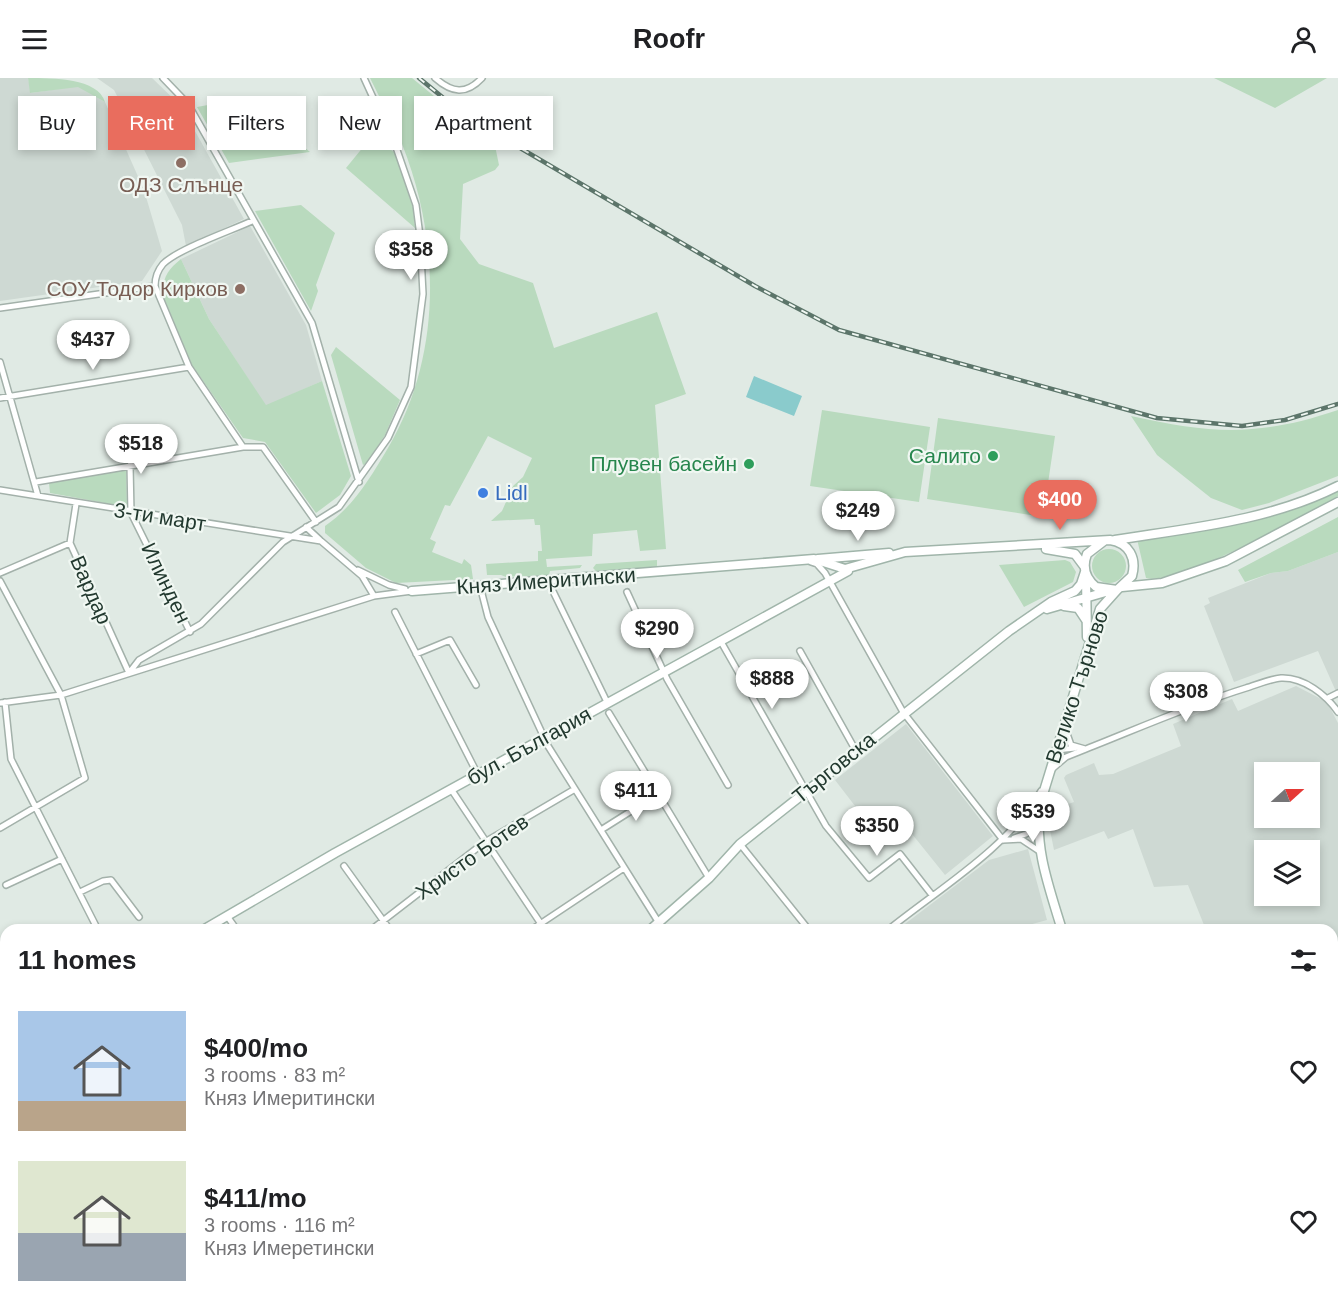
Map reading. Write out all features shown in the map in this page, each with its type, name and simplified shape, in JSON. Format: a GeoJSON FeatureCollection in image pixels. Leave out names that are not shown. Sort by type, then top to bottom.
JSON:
{"type":"FeatureCollection","features":[{"type":"Feature","properties":{"kind":"street"},"geometry":{"type":"LineString","coordinates":[[163,78],[188,104],[312,323],[359,482]]}},
{"type":"Feature","properties":{"kind":"street"},"geometry":{"type":"LineString","coordinates":[[129,673],[138,660],[190,632],[290,537],[339,507],[359,482],[388,438],[411,387],[423,294],[416,205],[394,142],[364,78]]}},
{"type":"Feature","properties":{"kind":"street"},"geometry":{"type":"LineString","coordinates":[[435,78],[448,89],[461,91],[474,86],[482,78]]}},
{"type":"Feature","properties":{"kind":"street"},"geometry":{"type":"LineString","coordinates":[[243,447],[189,367],[155,286],[155,277],[162,265],[174,256],[252,220]]}},
{"type":"Feature","properties":{"kind":"street"},"geometry":{"type":"LineString","coordinates":[[0,308],[155,286]]}},
{"type":"Feature","properties":{"kind":"street"},"geometry":{"type":"LineString","coordinates":[[0,362],[38,496]]}},
{"type":"Feature","properties":{"kind":"street"},"geometry":{"type":"LineString","coordinates":[[0,398],[189,367]]}},
{"type":"Feature","properties":{"kind":"street"},"geometry":{"type":"LineString","coordinates":[[36,483],[243,447],[262,447],[316,522]]}},
{"type":"Feature","properties":{"kind":"street","name":"Илинден"},"geometry":{"type":"LineString","coordinates":[[130,465],[131,513],[190,632]]}},
{"type":"Feature","properties":{"kind":"street","name":"Княз Имеритински"},"geometry":{"type":"LineString","coordinates":[[2,702],[61,695],[374,596],[412,591],[814,560],[838,568],[856,567],[905,552],[1107,541],[1260,515],[1302,502],[1338,486]]}},
{"type":"Feature","properties":{"kind":"street","name":"3-ти март"},"geometry":{"type":"LineString","coordinates":[[0,490],[131,513],[321,541]]}},
{"type":"Feature","properties":{"kind":"street"},"geometry":{"type":"LineString","coordinates":[[1027,617],[1056,606],[1117,589],[1162,583],[1226,561],[1338,502]]}},
{"type":"Feature","properties":{"kind":"street","name":"Вардар"},"geometry":{"type":"LineString","coordinates":[[75,504],[70,543],[129,673]]}},
{"type":"Feature","properties":{"kind":"street"},"geometry":{"type":"LineString","coordinates":[[306,527],[354,568],[369,585],[374,596]]}},
{"type":"Feature","properties":{"kind":"street"},"geometry":{"type":"LineString","coordinates":[[1027,617],[1075,591],[1081,584],[1091,548],[1107,541]]}},
{"type":"Feature","properties":{"kind":"street","name":"Велико Търново"},"geometry":{"type":"LineString","coordinates":[[1060,924],[1039,851],[1037,825],[1049,772],[1100,609],[1132,576],[1134,561],[1126,548],[1107,541]]}},
{"type":"Feature","properties":{"kind":"street"},"geometry":{"type":"LineString","coordinates":[[0,573],[70,543]]}},
{"type":"Feature","properties":{"kind":"street","name":"Велико Търново"},"geometry":{"type":"LineString","coordinates":[[1019,547],[1068,552],[1080,559],[1085,572],[1096,587],[1117,589]]}},
{"type":"Feature","properties":{"kind":"street"},"geometry":{"type":"LineString","coordinates":[[814,560],[905,552]]}},
{"type":"Feature","properties":{"kind":"street"},"geometry":{"type":"LineString","coordinates":[[799,561],[817,564],[828,579],[903,712],[1003,840]]}},
{"type":"Feature","properties":{"kind":"street","name":"бул. България"},"geometry":{"type":"LineString","coordinates":[[213,924],[828,579],[856,567]]}},
{"type":"Feature","properties":{"kind":"street"},"geometry":{"type":"LineString","coordinates":[[354,568],[389,585],[412,591]]}},
{"type":"Feature","properties":{"kind":"street"},"geometry":{"type":"LineString","coordinates":[[1085,572],[1088,646]]}},
{"type":"Feature","properties":{"kind":"street"},"geometry":{"type":"LineString","coordinates":[[0,581],[61,695],[85,778],[0,828]]}},
{"type":"Feature","properties":{"kind":"street"},"geometry":{"type":"LineString","coordinates":[[548,581],[607,702]]}},
{"type":"Feature","properties":{"kind":"street"},"geometry":{"type":"LineString","coordinates":[[480,586],[488,617],[544,738],[659,923]]}},
{"type":"Feature","properties":{"kind":"street"},"geometry":{"type":"LineString","coordinates":[[627,592],[663,671],[728,785]]}},
{"type":"Feature","properties":{"kind":"street"},"geometry":{"type":"LineString","coordinates":[[1056,606],[1078,608],[1084,613],[1088,626]]}},
{"type":"Feature","properties":{"kind":"street"},"geometry":{"type":"LineString","coordinates":[[395,612],[478,774]]}},
{"type":"Feature","properties":{"kind":"street","name":"Търговска"},"geometry":{"type":"LineString","coordinates":[[659,923],[709,878],[740,844],[903,712],[1027,617]]}},
{"type":"Feature","properties":{"kind":"street"},"geometry":{"type":"LineString","coordinates":[[416,654],[450,640],[476,685]]}},
{"type":"Feature","properties":{"kind":"street"},"geometry":{"type":"LineString","coordinates":[[720,640],[826,826],[869,878],[900,854],[932,895]]}},
{"type":"Feature","properties":{"kind":"street"},"geometry":{"type":"LineString","coordinates":[[800,651],[856,751]]}},
{"type":"Feature","properties":{"kind":"street"},"geometry":{"type":"LineString","coordinates":[[1049,772],[1071,755],[1231,693],[1280,678],[1294,680],[1328,698],[1338,712]]}},
{"type":"Feature","properties":{"kind":"street"},"geometry":{"type":"LineString","coordinates":[[1328,698],[1338,693]]}},
{"type":"Feature","properties":{"kind":"street"},"geometry":{"type":"LineString","coordinates":[[2,702],[11,759],[95,924]]}},
{"type":"Feature","properties":{"kind":"street"},"geometry":{"type":"LineString","coordinates":[[609,713],[709,878]]}},
{"type":"Feature","properties":{"kind":"street"},"geometry":{"type":"LineString","coordinates":[[1064,725],[1071,745],[1078,748]]}},
{"type":"Feature","properties":{"kind":"street"},"geometry":{"type":"LineString","coordinates":[[1056,750],[1086,749]]}},
{"type":"Feature","properties":{"kind":"street"},"geometry":{"type":"LineString","coordinates":[[1056,750],[1060,754],[1071,755]]}},
{"type":"Feature","properties":{"kind":"street"},"geometry":{"type":"LineString","coordinates":[[896,924],[1003,840],[1046,784]]}},
{"type":"Feature","properties":{"kind":"street"},"geometry":{"type":"LineString","coordinates":[[451,789],[541,923],[624,868]]}},
{"type":"Feature","properties":{"kind":"street","name":"Христо Ботев"},"geometry":{"type":"LineString","coordinates":[[379,924],[485,842],[575,789]]}},
{"type":"Feature","properties":{"kind":"street"},"geometry":{"type":"LineString","coordinates":[[601,830],[658,794]]}},
{"type":"Feature","properties":{"kind":"street"},"geometry":{"type":"LineString","coordinates":[[1016,826],[1024,822],[1037,825]]}},
{"type":"Feature","properties":{"kind":"street"},"geometry":{"type":"LineString","coordinates":[[1003,840],[1026,834],[1037,825]]}},
{"type":"Feature","properties":{"kind":"street"},"geometry":{"type":"LineString","coordinates":[[1014,838],[1030,843],[1039,851]]}},
{"type":"Feature","properties":{"kind":"street"},"geometry":{"type":"LineString","coordinates":[[740,844],[804,924]]}},
{"type":"Feature","properties":{"kind":"street"},"geometry":{"type":"LineString","coordinates":[[6,885],[62,859]]}},
{"type":"Feature","properties":{"kind":"street"},"geometry":{"type":"LineString","coordinates":[[344,866],[385,924]]}},
{"type":"Feature","properties":{"kind":"street"},"geometry":{"type":"LineString","coordinates":[[80,892],[103,880],[111,880],[140,917]]}},
{"type":"Feature","properties":{"kind":"street"},"geometry":{"type":"LineString","coordinates":[[227,916],[233,924]]}},
{"type":"Feature","properties":{"kind":"shaded area"},"geometry":{"type":"Polygon","coordinates":[[[0,78],[28,78],[31,93],[78,86],[95,96],[18,96],[18,150],[96,150],[96,97],[105,102],[108,109],[108,150],[126,150],[144,190],[162,251],[142,281],[0,301],[0,78]]]}},
{"type":"Feature","properties":{"kind":"shaded area","name":"ОДЗ Слънце"},"geometry":{"type":"Polygon","coordinates":[[[97,78],[152,78],[171,96],[117,96],[114,90],[97,78]]]}},
{"type":"Feature","properties":{"kind":"shaded area","name":"ОДЗ Слънце"},"geometry":{"type":"Polygon","coordinates":[[[195,131],[244,219],[186,246],[182,225],[144,150],[195,150],[195,131]]]}},
{"type":"Feature","properties":{"kind":"shaded area","name":"СОУ Тодор Кирков"},"geometry":{"type":"Polygon","coordinates":[[[250,226],[306,325],[322,381],[266,406],[209,319],[181,259],[250,226]]]}},
{"type":"Feature","properties":{"kind":"shaded area"},"geometry":{"type":"Polygon","coordinates":[[[1338,552],[1338,696],[1318,651],[1234,682],[1204,606],[1210,603],[1208,598],[1271,573],[1288,571],[1338,552]]]}},
{"type":"Feature","properties":{"kind":"shaded area"},"geometry":{"type":"Polygon","coordinates":[[[1296,686],[1327,702],[1338,723],[1338,924],[1204,924],[1188,885],[1154,887],[1133,829],[1108,839],[1104,831],[1054,850],[1049,825],[1053,809],[1074,802],[1064,778],[1066,775],[1094,763],[1099,775],[1113,774],[1181,746],[1173,724],[1232,699],[1238,711],[1296,686]]]}},
{"type":"Feature","properties":{"kind":"shaded area"},"geometry":{"type":"Polygon","coordinates":[[[906,724],[993,836],[945,875],[904,824],[882,841],[835,780],[906,724]]]}},
{"type":"Feature","properties":{"kind":"shaded area"},"geometry":{"type":"Polygon","coordinates":[[[1028,849],[1047,920],[1032,924],[905,924],[989,860],[1028,849]]]}},
{"type":"Feature","properties":{"kind":"green space"},"geometry":{"type":"Polygon","coordinates":[[[28,78],[62,79],[94,88],[105,102],[78,87],[30,93],[28,78]]]}},
{"type":"Feature","properties":{"kind":"green space"},"geometry":{"type":"Polygon","coordinates":[[[370,78],[412,78],[434,96],[414,96],[414,150],[496,150],[499,165],[495,170],[463,184],[460,239],[479,264],[533,283],[554,348],[657,312],[686,394],[655,405],[666,549],[640,551],[637,530],[593,534],[592,556],[546,559],[547,567],[582,565],[580,568],[550,571],[549,575],[506,577],[487,575],[486,564],[538,561],[538,551],[542,551],[540,525],[535,525],[534,519],[491,521],[502,511],[513,486],[523,477],[532,458],[488,436],[450,506],[445,505],[430,539],[436,542],[432,552],[462,564],[464,559],[471,565],[473,579],[396,583],[366,568],[325,533],[325,526],[345,510],[368,481],[388,448],[406,413],[418,376],[426,338],[430,299],[429,259],[424,220],[415,181],[402,144],[402,96],[379,96],[370,78]]]}},
{"type":"Feature","properties":{"kind":"green space"},"geometry":{"type":"Polygon","coordinates":[[[1214,78],[1327,78],[1275,108],[1214,78]]]}},
{"type":"Feature","properties":{"kind":"green space"},"geometry":{"type":"Polygon","coordinates":[[[207,105],[207,124],[197,107],[207,105]]]}},
{"type":"Feature","properties":{"kind":"green space"},"geometry":{"type":"Polygon","coordinates":[[[306,149],[310,152],[229,163],[222,150],[306,149]]]}},
{"type":"Feature","properties":{"kind":"green space"},"geometry":{"type":"Polygon","coordinates":[[[361,150],[391,150],[395,153],[413,208],[415,228],[346,168],[361,150]]]}},
{"type":"Feature","properties":{"kind":"green space"},"geometry":{"type":"Polygon","coordinates":[[[301,205],[335,233],[316,285],[318,291],[311,311],[255,211],[301,205]]]}},
{"type":"Feature","properties":{"kind":"green space"},"geometry":{"type":"Polygon","coordinates":[[[181,259],[209,319],[266,405],[322,381],[351,476],[340,495],[316,513],[265,442],[243,438],[192,365],[163,292],[166,276],[181,259]]]}},
{"type":"Feature","properties":{"kind":"green space"},"geometry":{"type":"Polygon","coordinates":[[[336,347],[400,400],[385,435],[367,463],[363,465],[331,355],[336,347]]]}},
{"type":"Feature","properties":{"kind":"green space"},"geometry":{"type":"Polygon","coordinates":[[[822,410],[930,427],[919,502],[810,486],[822,410]]]}},
{"type":"Feature","properties":{"kind":"green space"},"geometry":{"type":"Polygon","coordinates":[[[1338,410],[1338,476],[1269,503],[1242,510],[1211,498],[1157,455],[1131,416],[1186,426],[1235,430],[1283,425],[1338,410]]]}},
{"type":"Feature","properties":{"kind":"green space","name":"Салито"},"geometry":{"type":"Polygon","coordinates":[[[938,418],[1055,436],[1043,517],[927,499],[938,418]]]}},
{"type":"Feature","properties":{"kind":"green space"},"geometry":{"type":"Polygon","coordinates":[[[126,469],[127,507],[50,493],[49,483],[126,469]]]}},
{"type":"Feature","properties":{"kind":"green space"},"geometry":{"type":"Polygon","coordinates":[[[1338,491],[1338,496],[1322,505],[1212,561],[1162,578],[1146,578],[1137,539],[1265,518],[1290,511],[1338,491]]]}},
{"type":"Feature","properties":{"kind":"green space"},"geometry":{"type":"Polygon","coordinates":[[[1338,517],[1338,552],[1288,571],[1271,573],[1245,582],[1238,570],[1338,517]]]}},
{"type":"Feature","properties":{"kind":"green space"},"geometry":{"type":"Polygon","coordinates":[[[1109,549],[1121,554],[1126,566],[1121,578],[1109,583],[1097,578],[1092,566],[1097,554],[1109,549]]]}},
{"type":"Feature","properties":{"kind":"green space"},"geometry":{"type":"Polygon","coordinates":[[[657,560],[657,567],[596,571],[593,568],[596,564],[657,560]]]}},
{"type":"Feature","properties":{"kind":"green space"},"geometry":{"type":"Polygon","coordinates":[[[1065,560],[1070,562],[1076,572],[1073,582],[1024,607],[999,565],[1065,560]]]}},
{"type":"Feature","properties":{"kind":"water"},"geometry":{"type":"Polygon","coordinates":[[[754,376],[802,396],[794,416],[746,397],[754,376]]]}},
{"type":"Feature","properties":{"kind":"railway"},"geometry":{"type":"LineString","coordinates":[[419,78],[452,105],[493,132],[755,286],[839,330],[1157,418],[1242,426],[1285,420],[1338,404]]}},
{"type":"Feature","properties":{"kind":"place","name":"ОДЗ Слънце"},"geometry":{"type":"Point","coordinates":[181,163]}},
{"type":"Feature","properties":{"kind":"place","name":"СОУ Тодор Кирков"},"geometry":{"type":"Point","coordinates":[240,289]}},
{"type":"Feature","properties":{"kind":"place","name":"Салито"},"geometry":{"type":"Point","coordinates":[993,456]}},
{"type":"Feature","properties":{"kind":"place","name":"Плувен басейн"},"geometry":{"type":"Point","coordinates":[749,464]}},
{"type":"Feature","properties":{"kind":"place","name":"Lidl"},"geometry":{"type":"Point","coordinates":[483,493]}}]}
